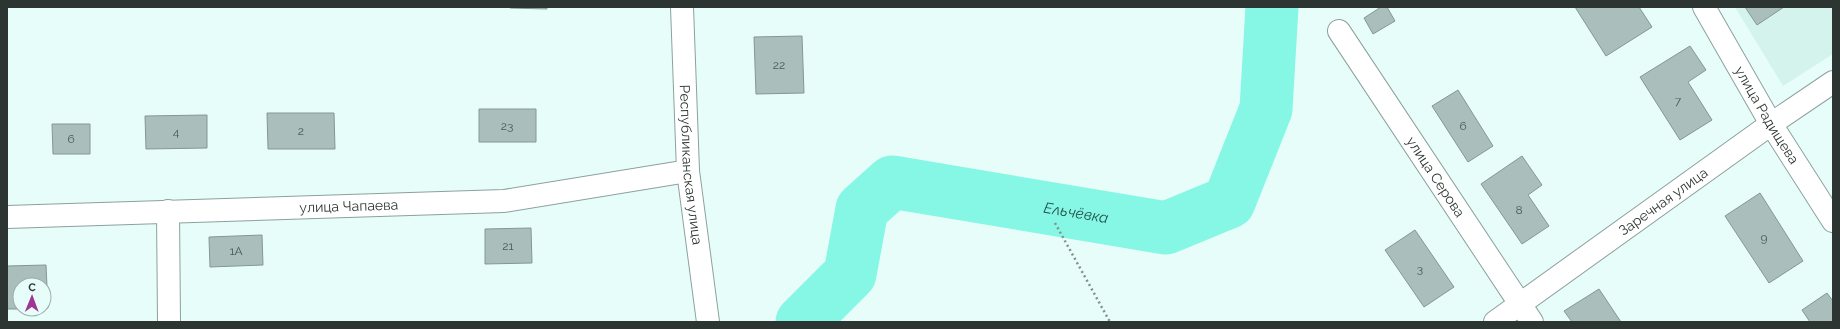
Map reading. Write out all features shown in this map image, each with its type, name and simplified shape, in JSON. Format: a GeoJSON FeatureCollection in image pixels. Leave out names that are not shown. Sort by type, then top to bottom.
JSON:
{"type":"FeatureCollection","features":[{"type":"Feature","properties":{"kind":"street","name":"Республиканская улица"},"geometry":{"type":"LineString","coordinates":[[682,7],[688,171],[708,322]]}},
{"type":"Feature","properties":{"kind":"street","name":"улица Радищева"},"geometry":{"type":"LineString","coordinates":[[1704,7],[1771,124],[1833,221]]}},
{"type":"Feature","properties":{"kind":"street","name":"улица Серова"},"geometry":{"type":"LineString","coordinates":[[1339,31],[1526,313]]}},
{"type":"Feature","properties":{"kind":"street","name":"Заречная улица"},"geometry":{"type":"LineString","coordinates":[[1495,322],[1526,313],[1771,124],[1833,82]]}},
{"type":"Feature","properties":{"kind":"street","name":"улица Чапаева"},"geometry":{"type":"LineString","coordinates":[[7,216],[504,201],[688,171]]}},
{"type":"Feature","properties":{"kind":"street"},"geometry":{"type":"LineString","coordinates":[[168,211],[169,322]]}},
{"type":"Feature","properties":{"kind":"path"},"geometry":{"type":"LineString","coordinates":[[1055,223],[1110,322]]}},
{"type":"Feature","properties":{"kind":"shaded area"},"geometry":{"type":"Polygon","coordinates":[[[1735,7],[1833,7],[1833,54],[1783,86],[1735,7]]]}},
{"type":"Feature","properties":{"kind":"building"},"geometry":{"type":"Polygon","coordinates":[[[547,7],[547,9],[510,8],[547,7]]]}},
{"type":"Feature","properties":{"kind":"building"},"geometry":{"type":"Polygon","coordinates":[[[1381,7],[1387,7],[1395,21],[1373,34],[1364,18],[1381,7]]]}},
{"type":"Feature","properties":{"kind":"building"},"geometry":{"type":"Polygon","coordinates":[[[1575,7],[1639,7],[1652,27],[1606,56],[1575,7]]]}},
{"type":"Feature","properties":{"kind":"building"},"geometry":{"type":"Polygon","coordinates":[[[1745,7],[1784,7],[1757,25],[1745,7]]]}},
{"type":"Feature","properties":{"kind":"building"},"geometry":{"type":"Polygon","coordinates":[[[802,36],[804,93],[756,94],[754,37],[802,36]]]}},
{"type":"Feature","properties":{"kind":"building"},"geometry":{"type":"Polygon","coordinates":[[[1690,46],[1706,70],[1688,82],[1712,120],[1680,140],[1640,77],[1690,46]]]}},
{"type":"Feature","properties":{"kind":"building"},"geometry":{"type":"Polygon","coordinates":[[[1458,90],[1493,146],[1468,162],[1432,106],[1458,90]]]}},
{"type":"Feature","properties":{"kind":"building"},"geometry":{"type":"Polygon","coordinates":[[[479,109],[536,109],[536,142],[479,142],[479,109]]]}},
{"type":"Feature","properties":{"kind":"building"},"geometry":{"type":"Polygon","coordinates":[[[267,113],[334,113],[335,149],[268,149],[267,113]]]}},
{"type":"Feature","properties":{"kind":"building"},"geometry":{"type":"Polygon","coordinates":[[[207,115],[207,148],[146,149],[145,116],[207,115]]]}},
{"type":"Feature","properties":{"kind":"building"},"geometry":{"type":"Polygon","coordinates":[[[52,124],[90,124],[90,154],[53,154],[52,124]]]}},
{"type":"Feature","properties":{"kind":"building"},"geometry":{"type":"Polygon","coordinates":[[[1522,156],[1542,185],[1528,195],[1549,226],[1522,244],[1481,184],[1522,156]]]}},
{"type":"Feature","properties":{"kind":"building"},"geometry":{"type":"Polygon","coordinates":[[[1760,193],[1803,261],[1769,283],[1725,216],[1760,193]]]}},
{"type":"Feature","properties":{"kind":"building"},"geometry":{"type":"Polygon","coordinates":[[[531,228],[532,263],[485,264],[485,229],[531,228]]]}},
{"type":"Feature","properties":{"kind":"building"},"geometry":{"type":"Polygon","coordinates":[[[1415,230],[1454,287],[1424,307],[1385,250],[1415,230]]]}},
{"type":"Feature","properties":{"kind":"building"},"geometry":{"type":"Polygon","coordinates":[[[262,235],[263,265],[210,267],[209,237],[262,235]]]}},
{"type":"Feature","properties":{"kind":"building"},"geometry":{"type":"Polygon","coordinates":[[[46,265],[47,277],[12,277],[12,309],[7,309],[7,266],[46,265]]]}},
{"type":"Feature","properties":{"kind":"building"},"geometry":{"type":"Polygon","coordinates":[[[1599,289],[1621,322],[1572,322],[1564,311],[1599,289]]]}},
{"type":"Feature","properties":{"kind":"building"},"geometry":{"type":"Polygon","coordinates":[[[1827,293],[1833,301],[1833,322],[1810,322],[1802,310],[1827,293]]]}},
{"type":"Feature","properties":{"kind":"waterway","name":"Ельчёвка"},"geometry":{"type":"LineString","coordinates":[[802,322],[850,274],[862,209],[892,182],[1166,228],[1229,202],[1266,109],[1272,7]]}}]}
